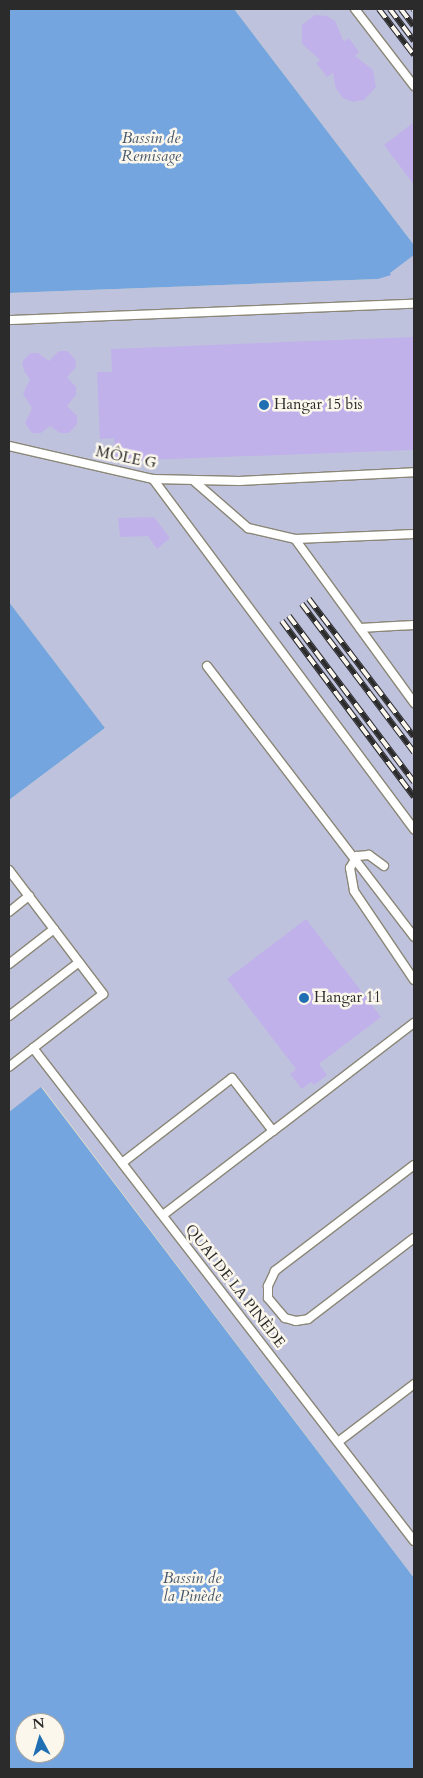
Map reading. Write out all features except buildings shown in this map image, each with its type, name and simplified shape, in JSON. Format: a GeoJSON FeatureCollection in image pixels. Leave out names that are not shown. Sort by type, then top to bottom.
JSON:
{"type":"FeatureCollection","features":[{"type":"Feature","properties":{"kind":"lane"},"geometry":{"type":"LineString","coordinates":[[356,9],[414,86]]}},
{"type":"Feature","properties":{"kind":"lane"},"geometry":{"type":"LineString","coordinates":[[9,320],[414,304]]}},
{"type":"Feature","properties":{"kind":"lane","name":"MÔLE G"},"geometry":{"type":"LineString","coordinates":[[9,446],[153,479],[240,481],[414,472]]}},
{"type":"Feature","properties":{"kind":"lane"},"geometry":{"type":"LineString","coordinates":[[153,479],[414,828]]}},
{"type":"Feature","properties":{"kind":"lane"},"geometry":{"type":"LineString","coordinates":[[194,481],[248,528],[295,539],[414,534]]}},
{"type":"Feature","properties":{"kind":"lane"},"geometry":{"type":"LineString","coordinates":[[295,539],[414,703]]}},
{"type":"Feature","properties":{"kind":"lane"},"geometry":{"type":"LineString","coordinates":[[360,628],[414,625]]}},
{"type":"Feature","properties":{"kind":"lane"},"geometry":{"type":"LineString","coordinates":[[207,666],[414,937]]}},
{"type":"Feature","properties":{"kind":"lane"},"geometry":{"type":"LineString","coordinates":[[354,858],[369,855],[384,866]]}},
{"type":"Feature","properties":{"kind":"lane"},"geometry":{"type":"LineString","coordinates":[[354,858],[350,877],[358,900],[414,980]]}},
{"type":"Feature","properties":{"kind":"lane"},"geometry":{"type":"LineString","coordinates":[[9,870],[103,994],[9,1067]]}},
{"type":"Feature","properties":{"kind":"lane"},"geometry":{"type":"LineString","coordinates":[[9,912],[29,896]]}},
{"type":"Feature","properties":{"kind":"lane"},"geometry":{"type":"LineString","coordinates":[[9,964],[54,929]]}},
{"type":"Feature","properties":{"kind":"lane"},"geometry":{"type":"LineString","coordinates":[[9,1016],[79,962]]}},
{"type":"Feature","properties":{"kind":"lane"},"geometry":{"type":"LineString","coordinates":[[162,1215],[414,1023]]}},
{"type":"Feature","properties":{"kind":"lane","name":"QUAI DE LA PINÈDE"},"geometry":{"type":"LineString","coordinates":[[33,1048],[414,1541]]}},
{"type":"Feature","properties":{"kind":"lane"},"geometry":{"type":"LineString","coordinates":[[122,1163],[232,1078],[272,1131]]}},
{"type":"Feature","properties":{"kind":"lane"},"geometry":{"type":"LineString","coordinates":[[414,1165],[275,1271],[268,1286],[268,1298],[285,1318],[296,1321],[308,1319],[414,1238]]}},
{"type":"Feature","properties":{"kind":"lane"},"geometry":{"type":"LineString","coordinates":[[338,1442],[414,1384]]}},
{"type":"Feature","properties":{"kind":"shaded area"},"geometry":{"type":"Polygon","coordinates":[[[234,9],[414,9],[414,245],[234,9]]]}},
{"type":"Feature","properties":{"kind":"shaded area"},"geometry":{"type":"Polygon","coordinates":[[[414,255],[414,1578],[42,1087],[9,1112],[9,800],[105,728],[9,602],[9,293],[378,279],[414,255]]]}},
{"type":"Feature","properties":{"kind":"water","name":"Bassin de Remisage"},"geometry":{"type":"Polygon","coordinates":[[[9,9],[234,9],[414,245],[414,255],[390,273],[391,275],[378,279],[9,293],[9,9]]]}},
{"type":"Feature","properties":{"kind":"water"},"geometry":{"type":"Polygon","coordinates":[[[9,602],[105,728],[9,800],[9,602]]]}},
{"type":"Feature","properties":{"kind":"water","name":"Bassin de la Pinède"},"geometry":{"type":"Polygon","coordinates":[[[41,1087],[414,1578],[414,1769],[9,1769],[9,1112],[41,1087]]]}},
{"type":"Feature","properties":{"kind":"railway"},"geometry":{"type":"LineString","coordinates":[[379,9],[414,55]]}},
{"type":"Feature","properties":{"kind":"railway"},"geometry":{"type":"LineString","coordinates":[[390,9],[414,41]]}},
{"type":"Feature","properties":{"kind":"railway"},"geometry":{"type":"LineString","coordinates":[[401,9],[414,26]]}},
{"type":"Feature","properties":{"kind":"railway"},"geometry":{"type":"LineString","coordinates":[[309,599],[414,737]]}},
{"type":"Feature","properties":{"kind":"railway"},"geometry":{"type":"LineString","coordinates":[[302,604],[414,752]]}},
{"type":"Feature","properties":{"kind":"railway"},"geometry":{"type":"LineString","coordinates":[[289,616],[414,782]]}},
{"type":"Feature","properties":{"kind":"railway"},"geometry":{"type":"LineString","coordinates":[[282,621],[414,797]]}},
{"type":"Feature","properties":{"kind":"place","name":"Hangar 15 bis"},"geometry":{"type":"Point","coordinates":[264,405]}},
{"type":"Feature","properties":{"kind":"place","name":"Hangar 11"},"geometry":{"type":"Point","coordinates":[304,998]}}]}
